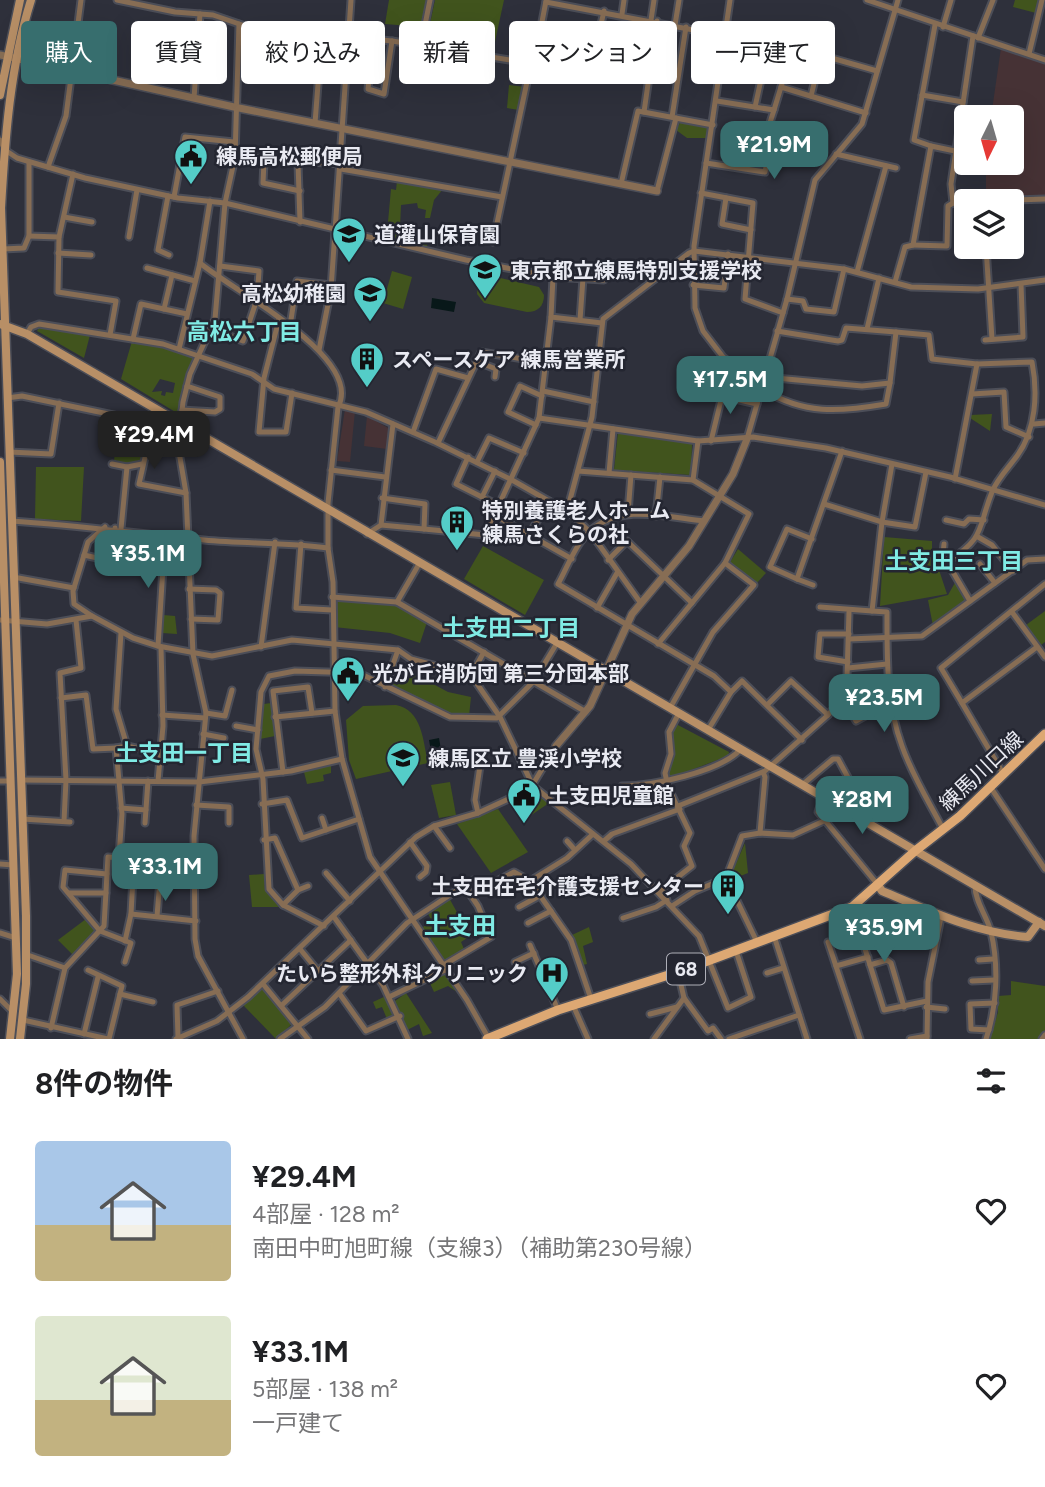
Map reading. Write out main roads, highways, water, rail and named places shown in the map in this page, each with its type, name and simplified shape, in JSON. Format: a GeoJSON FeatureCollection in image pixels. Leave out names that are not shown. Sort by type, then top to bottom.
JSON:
{"type":"FeatureCollection","features":[{"type":"Feature","properties":{"kind":"main road"},"geometry":{"type":"LineString","coordinates":[[0,95],[3,55],[20,0]]}},
{"type":"Feature","properties":{"kind":"main road"},"geometry":{"type":"LineString","coordinates":[[20,1039],[25,954],[22,819],[8,398],[2,322],[5,150],[17,58],[31,0]]}},
{"type":"Feature","properties":{"kind":"main road"},"geometry":{"type":"LineString","coordinates":[[2,322],[27,334],[679,713],[740,750],[767,770],[802,785],[1042,924],[1027,937],[991,932],[941,917],[882,891],[878,885]]}},
{"type":"Feature","properties":{"kind":"main road"},"geometry":{"type":"LineString","coordinates":[[0,462],[2,621],[10,754],[16,938],[15,1013],[10,1039]]}},
{"type":"Feature","properties":{"kind":"main road","name":"練馬川口線"},"geometry":{"type":"LineString","coordinates":[[488,1039],[558,1010],[678,972],[852,907],[915,850],[943,830],[991,788],[1045,734]]}},
{"type":"Feature","properties":{"kind":"place","name":"練馬高松郵便局"},"geometry":{"type":"Point","coordinates":[191,186]}},
{"type":"Feature","properties":{"kind":"place","name":"道灌山保育園"},"geometry":{"type":"Point","coordinates":[349,264]}},
{"type":"Feature","properties":{"kind":"place","name":"東京都立練馬特別支援学校"},"geometry":{"type":"Point","coordinates":[485,300]}},
{"type":"Feature","properties":{"kind":"place","name":"高松幼稚園"},"geometry":{"type":"Point","coordinates":[370,323]}},
{"type":"Feature","properties":{"kind":"place","name":"スペースケア 練馬営業所"},"geometry":{"type":"Point","coordinates":[367,389]}},
{"type":"Feature","properties":{"kind":"place","name":"特別養護老人ホーム 練馬さくらの社"},"geometry":{"type":"Point","coordinates":[457,552]}},
{"type":"Feature","properties":{"kind":"place","name":"光が丘消防団 第三分団本部"},"geometry":{"type":"Point","coordinates":[348,703]}},
{"type":"Feature","properties":{"kind":"place","name":"練馬区立 豊渓小学校"},"geometry":{"type":"Point","coordinates":[403,788]}},
{"type":"Feature","properties":{"kind":"place","name":"土支田児童館"},"geometry":{"type":"Point","coordinates":[524,825]}},
{"type":"Feature","properties":{"kind":"place","name":"土支田在宅介護支援センター"},"geometry":{"type":"Point","coordinates":[728,916]}},
{"type":"Feature","properties":{"kind":"place","name":"たいら整形外科クリニック"},"geometry":{"type":"Point","coordinates":[552,1003]}},
{"type":"Feature","properties":{"kind":"district","name":"高松六丁目"},"geometry":{"type":"Point","coordinates":[244,332]}},
{"type":"Feature","properties":{"kind":"district","name":"土支田三丁目"},"geometry":{"type":"Point","coordinates":[954,561]}},
{"type":"Feature","properties":{"kind":"district","name":"土支田二丁目"},"geometry":{"type":"Point","coordinates":[511,628]}},
{"type":"Feature","properties":{"kind":"district","name":"土支田一丁目"},"geometry":{"type":"Point","coordinates":[184,753]}},
{"type":"Feature","properties":{"kind":"district","name":"土支田"},"geometry":{"type":"Point","coordinates":[460,925]}}]}
